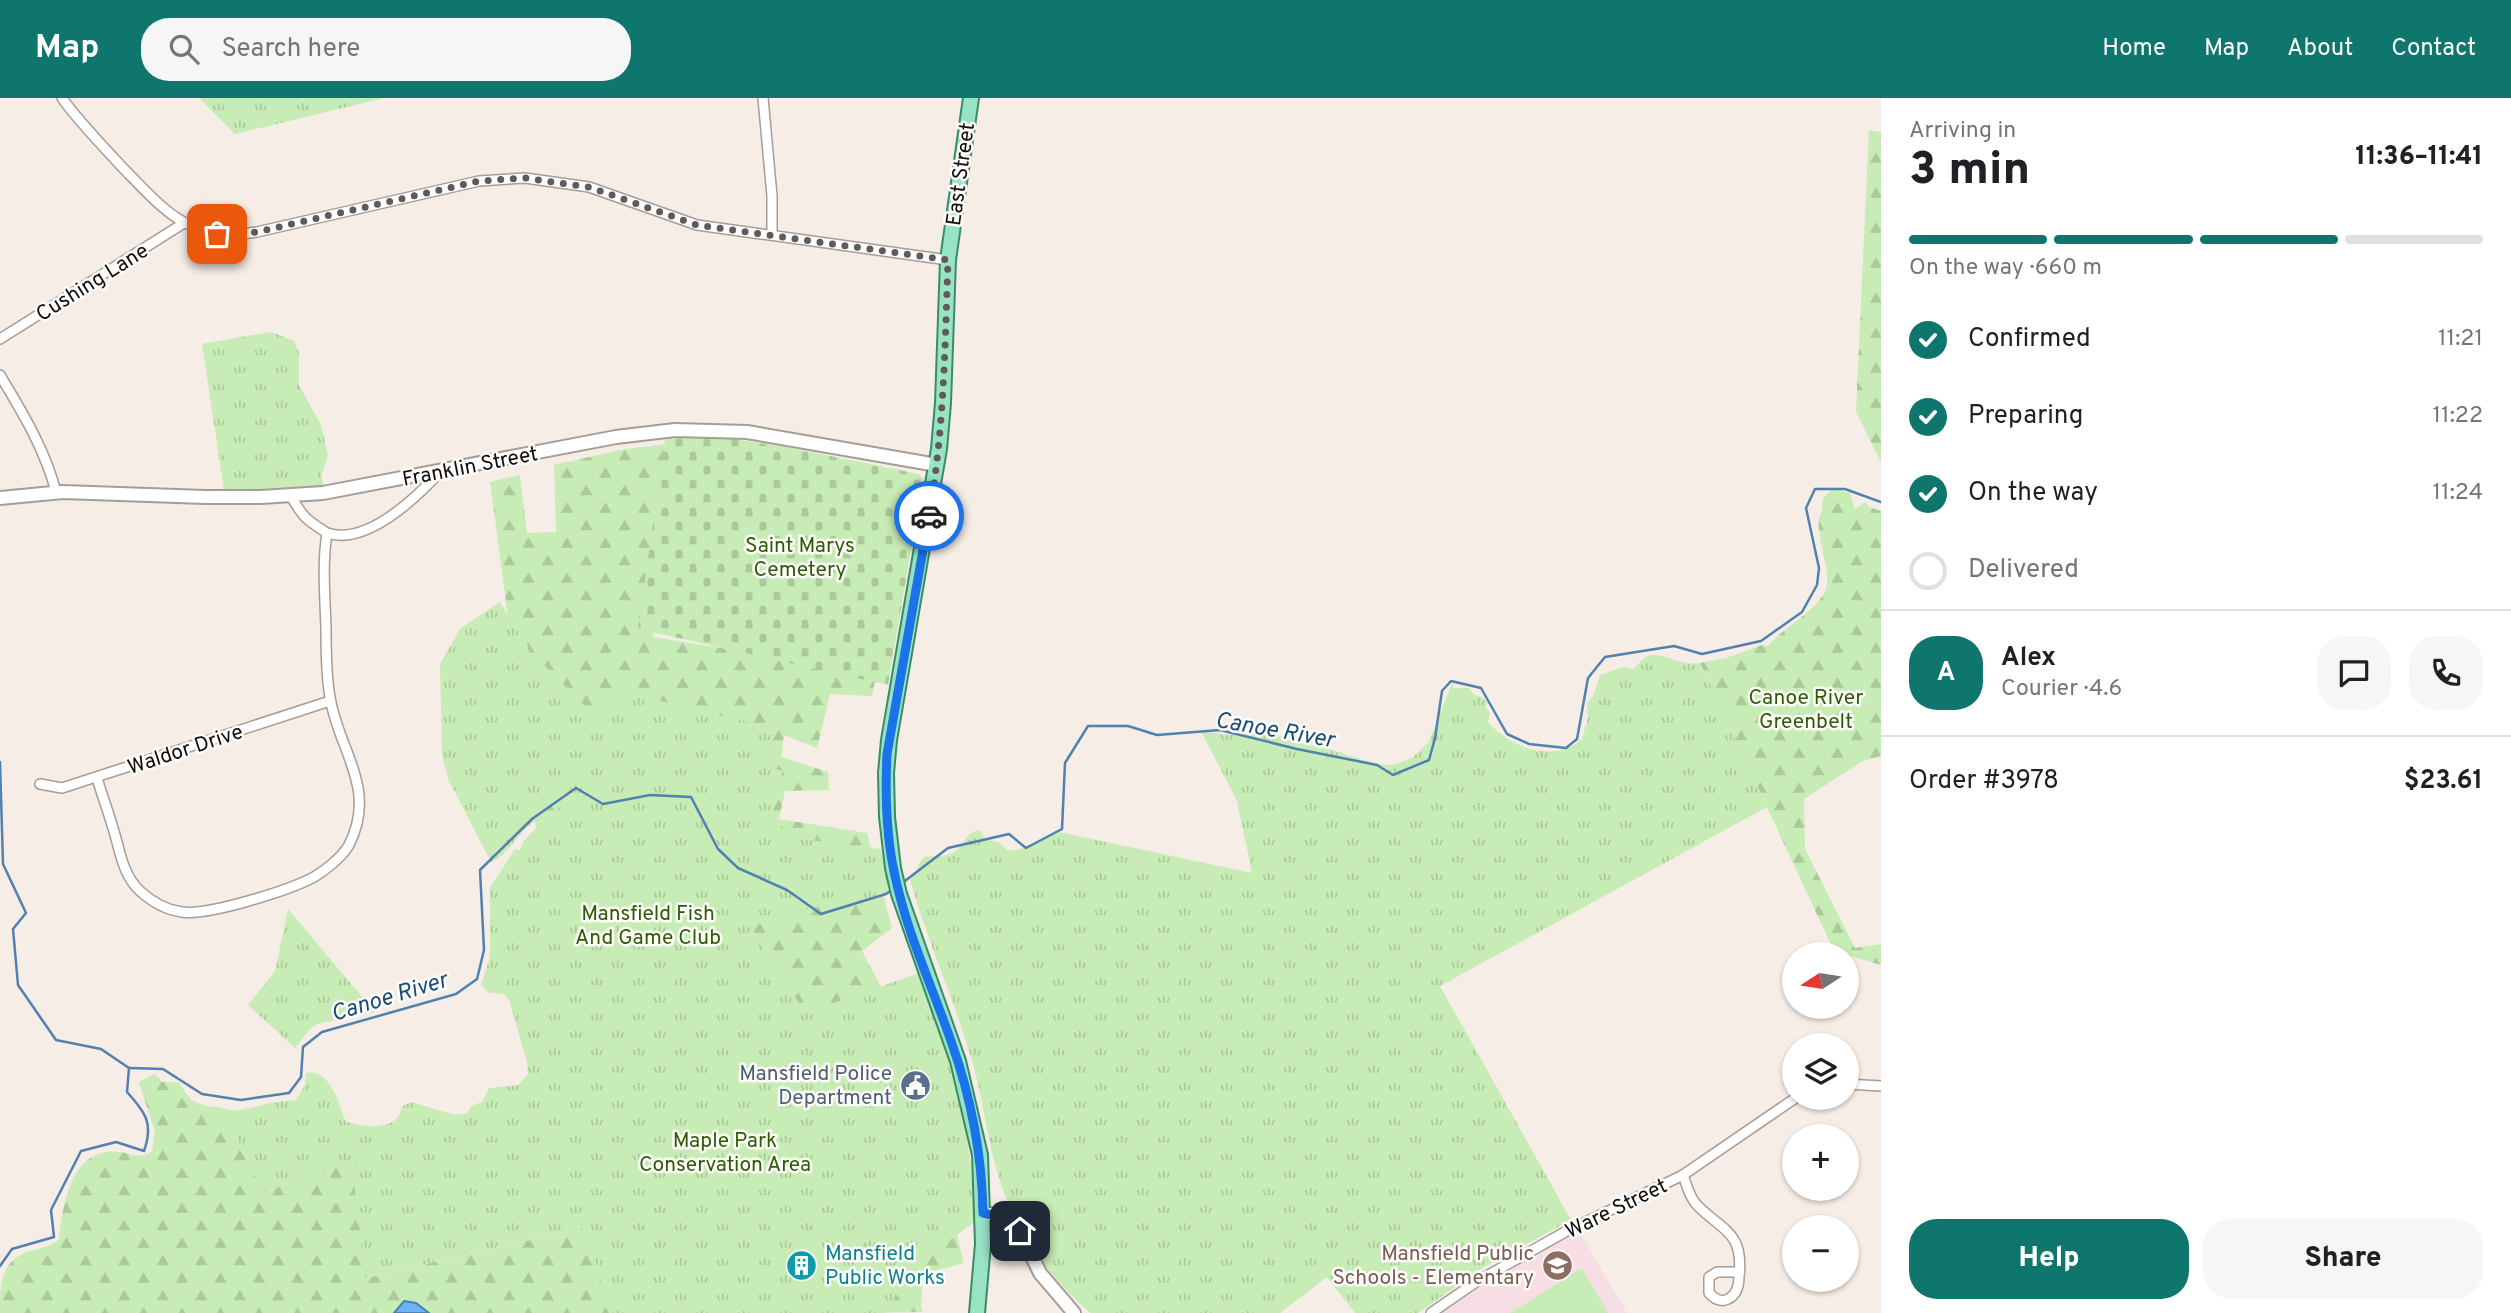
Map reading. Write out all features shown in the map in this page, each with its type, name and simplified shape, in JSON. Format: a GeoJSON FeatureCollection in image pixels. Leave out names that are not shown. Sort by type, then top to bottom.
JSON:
{"type":"FeatureCollection","features":[{"type":"Feature","properties":{"kind":"main road","name":"East Street"},"geometry":{"type":"LineString","coordinates":[[971,98],[948,260],[943,403],[937,465],[887,754],[887,817],[899,894],[958,1061],[980,1155],[983,1244],[977,1313]]}},
{"type":"Feature","properties":{"kind":"street"},"geometry":{"type":"LineString","coordinates":[[62,98],[145,193],[168,214],[184,223],[217,234],[236,235],[319,219],[479,181],[525,178],[589,187],[697,225],[948,260]]}},
{"type":"Feature","properties":{"kind":"street"},"geometry":{"type":"LineString","coordinates":[[763,98],[772,195],[772,235]]}},
{"type":"Feature","properties":{"kind":"street","name":"Cushing Lane"},"geometry":{"type":"LineString","coordinates":[[0,339],[184,223]]}},
{"type":"Feature","properties":{"kind":"street"},"geometry":{"type":"LineString","coordinates":[[0,375],[46,458],[56,492]]}},
{"type":"Feature","properties":{"kind":"street","name":"Franklin Street"},"geometry":{"type":"LineString","coordinates":[[0,498],[56,492],[205,498],[290,495],[349,489],[635,434],[699,430],[747,432],[937,465]]}},
{"type":"Feature","properties":{"kind":"street"},"geometry":{"type":"LineString","coordinates":[[290,495],[312,525],[327,533],[344,535],[370,528],[406,505],[442,470]]}},
{"type":"Feature","properties":{"kind":"street"},"geometry":{"type":"LineString","coordinates":[[97,778],[126,872],[138,889],[151,900],[172,911],[185,913],[241,902],[274,892],[314,877],[338,858],[348,846],[356,826],[359,786],[330,701],[323,559],[327,533]]}},
{"type":"Feature","properties":{"kind":"street","name":"Waldor Drive"},"geometry":{"type":"LineString","coordinates":[[40,784],[62,788],[97,778],[330,701]]}},
{"type":"Feature","properties":{"kind":"street"},"geometry":{"type":"LineString","coordinates":[[1859,1085],[1881,1086]]}},
{"type":"Feature","properties":{"kind":"street","name":"Ware Street"},"geometry":{"type":"LineString","coordinates":[[1431,1313],[1476,1282],[1565,1232],[1683,1175],[1782,1107]]}},
{"type":"Feature","properties":{"kind":"street"},"geometry":{"type":"LineString","coordinates":[[1683,1175],[1697,1206],[1729,1232],[1738,1246],[1740,1272]]}},
{"type":"Feature","properties":{"kind":"street"},"geometry":{"type":"LineString","coordinates":[[983,1213],[1002,1216],[1017,1225],[1040,1273],[1074,1313]]}},
{"type":"Feature","properties":{"kind":"shaded area","name":"Mansfield Public Schools - Elementary"},"geometry":{"type":"Polygon","coordinates":[[[1579,1231],[1627,1313],[1440,1313],[1529,1256],[1579,1231]]]}},
{"type":"Feature","properties":{"kind":"green space"},"geometry":{"type":"Polygon","coordinates":[[[199,98],[384,98],[235,134],[199,98]]]}},
{"type":"Feature","properties":{"kind":"green space"},"geometry":{"type":"Polygon","coordinates":[[[1869,130],[1881,132],[1881,463],[1856,411],[1869,130]]]}},
{"type":"Feature","properties":{"kind":"green space"},"geometry":{"type":"Polygon","coordinates":[[[271,332],[294,341],[299,353],[299,385],[321,425],[328,456],[321,476],[324,485],[224,490],[202,344],[271,332]]]}},
{"type":"Feature","properties":{"kind":"green space","name":"Saint Marys Cemetery"},"geometry":{"type":"Polygon","coordinates":[[[714,436],[781,446],[919,474],[923,480],[888,685],[638,629],[665,439],[714,436]]]}},
{"type":"Feature","properties":{"kind":"green space","name":"Mansfield Fish And Game Club"},"geometry":{"type":"Polygon","coordinates":[[[676,443],[653,637],[877,673],[872,696],[830,694],[817,748],[784,735],[781,757],[828,772],[829,790],[785,791],[779,819],[867,833],[892,928],[862,951],[888,1000],[649,1313],[0,1313],[0,1292],[7,1268],[19,1256],[49,1246],[59,1239],[67,1193],[81,1167],[91,1157],[104,1152],[141,1155],[152,1151],[155,1131],[139,1083],[155,1074],[162,1082],[178,1082],[191,1100],[222,1108],[263,1192],[352,1162],[366,1278],[582,1228],[593,1258],[490,482],[520,475],[527,533],[556,532],[554,465],[625,449],[676,443]]]}},
{"type":"Feature","properties":{"kind":"green space","name":"Canoe River Greenbelt"},"geometry":{"type":"Polygon","coordinates":[[[1836,489],[1850,493],[1855,509],[1865,502],[1869,507],[1881,511],[1881,756],[1863,761],[1804,799],[1805,849],[1852,942],[1830,942],[1700,663],[1726,658],[1762,645],[1768,646],[1818,601],[1827,584],[1819,519],[1825,496],[1836,489]]]}},
{"type":"Feature","properties":{"kind":"green space","name":"Maple Park Conservation Area"},"geometry":{"type":"Polygon","coordinates":[[[500,602],[531,652],[596,717],[623,692],[773,728],[763,765],[783,771],[768,817],[801,839],[881,849],[890,891],[883,897],[867,902],[817,907],[751,927],[765,953],[806,1013],[919,973],[950,1061],[962,1105],[971,1166],[974,1222],[907,1272],[909,1277],[885,1313],[612,1313],[582,1228],[365,1278],[352,1162],[263,1192],[222,1108],[235,1111],[296,1100],[305,1085],[306,1073],[314,1073],[327,1081],[345,1121],[365,1126],[380,1126],[393,1121],[403,1106],[411,1102],[455,1115],[468,1113],[471,1106],[482,1102],[489,1088],[518,1085],[528,1074],[509,1000],[504,994],[489,993],[481,985],[490,957],[490,888],[515,849],[520,850],[523,842],[535,829],[548,823],[558,808],[569,803],[569,791],[524,830],[503,855],[491,862],[448,779],[442,755],[440,664],[460,629],[500,602]]]}},
{"type":"Feature","properties":{"kind":"green space"},"geometry":{"type":"Polygon","coordinates":[[[1647,656],[1686,663],[1700,663],[1767,807],[1440,986],[1571,1220],[1484,1267],[1418,1313],[1355,1313],[1327,1277],[1280,1313],[1090,1313],[1062,1286],[1038,1256],[1017,1223],[1002,1187],[971,1057],[910,880],[924,857],[951,854],[971,833],[980,830],[985,839],[1000,843],[1007,850],[1017,850],[1059,832],[1252,873],[1237,801],[1201,731],[1228,735],[1256,728],[1294,742],[1329,749],[1370,762],[1397,764],[1412,758],[1429,742],[1452,683],[1453,688],[1469,688],[1474,695],[1487,702],[1486,708],[1490,713],[1488,722],[1508,739],[1533,750],[1559,751],[1582,739],[1588,718],[1587,704],[1594,694],[1600,675],[1623,667],[1633,669],[1647,656]]]}},
{"type":"Feature","properties":{"kind":"green space"},"geometry":{"type":"Polygon","coordinates":[[[288,909],[375,1012],[317,1024],[295,1048],[248,1005],[275,971],[288,909]]]}},
{"type":"Feature","properties":{"kind":"green space","name":"Canoe River Greenbelt"},"geometry":{"type":"Polygon","coordinates":[[[1881,944],[1881,965],[1859,958],[1859,947],[1881,944]]]}},
{"type":"Feature","properties":{"kind":"green space"},"geometry":{"type":"Polygon","coordinates":[[[955,1228],[964,1263],[923,1274],[923,1312],[859,1313],[955,1228]]]}},
{"type":"Feature","properties":{"kind":"green space"},"geometry":{"type":"Polygon","coordinates":[[[1582,1268],[1608,1313],[1510,1313],[1582,1268]]]}},
{"type":"Feature","properties":{"kind":"water"},"geometry":{"type":"Polygon","coordinates":[[[404,1301],[416,1303],[429,1313],[394,1313],[404,1301]]]}},
{"type":"Feature","properties":{"kind":"waterway","name":"Canoe River"},"geometry":{"type":"LineString","coordinates":[[901,884],[948,848],[1009,834],[1026,848],[1062,829],[1065,763],[1088,726],[1128,726],[1157,735],[1220,730],[1377,765],[1393,775],[1429,760],[1442,691],[1451,681],[1481,688],[1507,734],[1529,744],[1566,748],[1577,739],[1588,678],[1605,657],[1674,646],[1702,654],[1761,641],[1802,612],[1817,585],[1819,568],[1806,508],[1815,489],[1845,489],[1881,502]]}},
{"type":"Feature","properties":{"kind":"waterway"},"geometry":{"type":"LineString","coordinates":[[0,762],[3,864],[26,913],[13,929],[18,985],[56,1040],[101,1049],[129,1068]]}},
{"type":"Feature","properties":{"kind":"waterway","name":"Canoe River"},"geometry":{"type":"LineString","coordinates":[[129,1068],[163,1069],[202,1094],[241,1100],[289,1093],[301,1077],[303,1047],[322,1032],[456,994],[477,979],[484,950],[480,870],[532,819],[576,788],[603,804],[650,795],[691,797],[718,849],[738,868],[787,890],[821,914],[892,890]]}},
{"type":"Feature","properties":{"kind":"waterway","name":"Canoe River"},"geometry":{"type":"LineString","coordinates":[[0,1266],[12,1249],[54,1237],[51,1210],[81,1151],[116,1142],[144,1151],[148,1125],[143,1112],[127,1092],[129,1068]]}},
{"type":"Feature","properties":{"kind":"way so far"},"geometry":{"type":"LineString","coordinates":[[217,234],[257,232],[479,181],[525,178],[589,187],[697,225],[948,260],[943,403],[929,516]]}},
{"type":"Feature","properties":{"kind":"place","name":"Mansfield Police Department"},"geometry":{"type":"Point","coordinates":[915,1085]}},
{"type":"Feature","properties":{"kind":"place","name":"Mansfield Public Works"},"geometry":{"type":"Point","coordinates":[802,1265]}},
{"type":"Feature","properties":{"kind":"place","name":"Mansfield Public Schools - Elementary"},"geometry":{"type":"Point","coordinates":[1557,1265]}},
{"type":"Feature","properties":{"kind":"route"},"geometry":{"type":"LineString","coordinates":[[929,516],[887,754],[888,833],[899,894],[963,1077],[980,1155],[983,1213],[1007,1218],[1014,1222],[1020,1231]]}}]}
